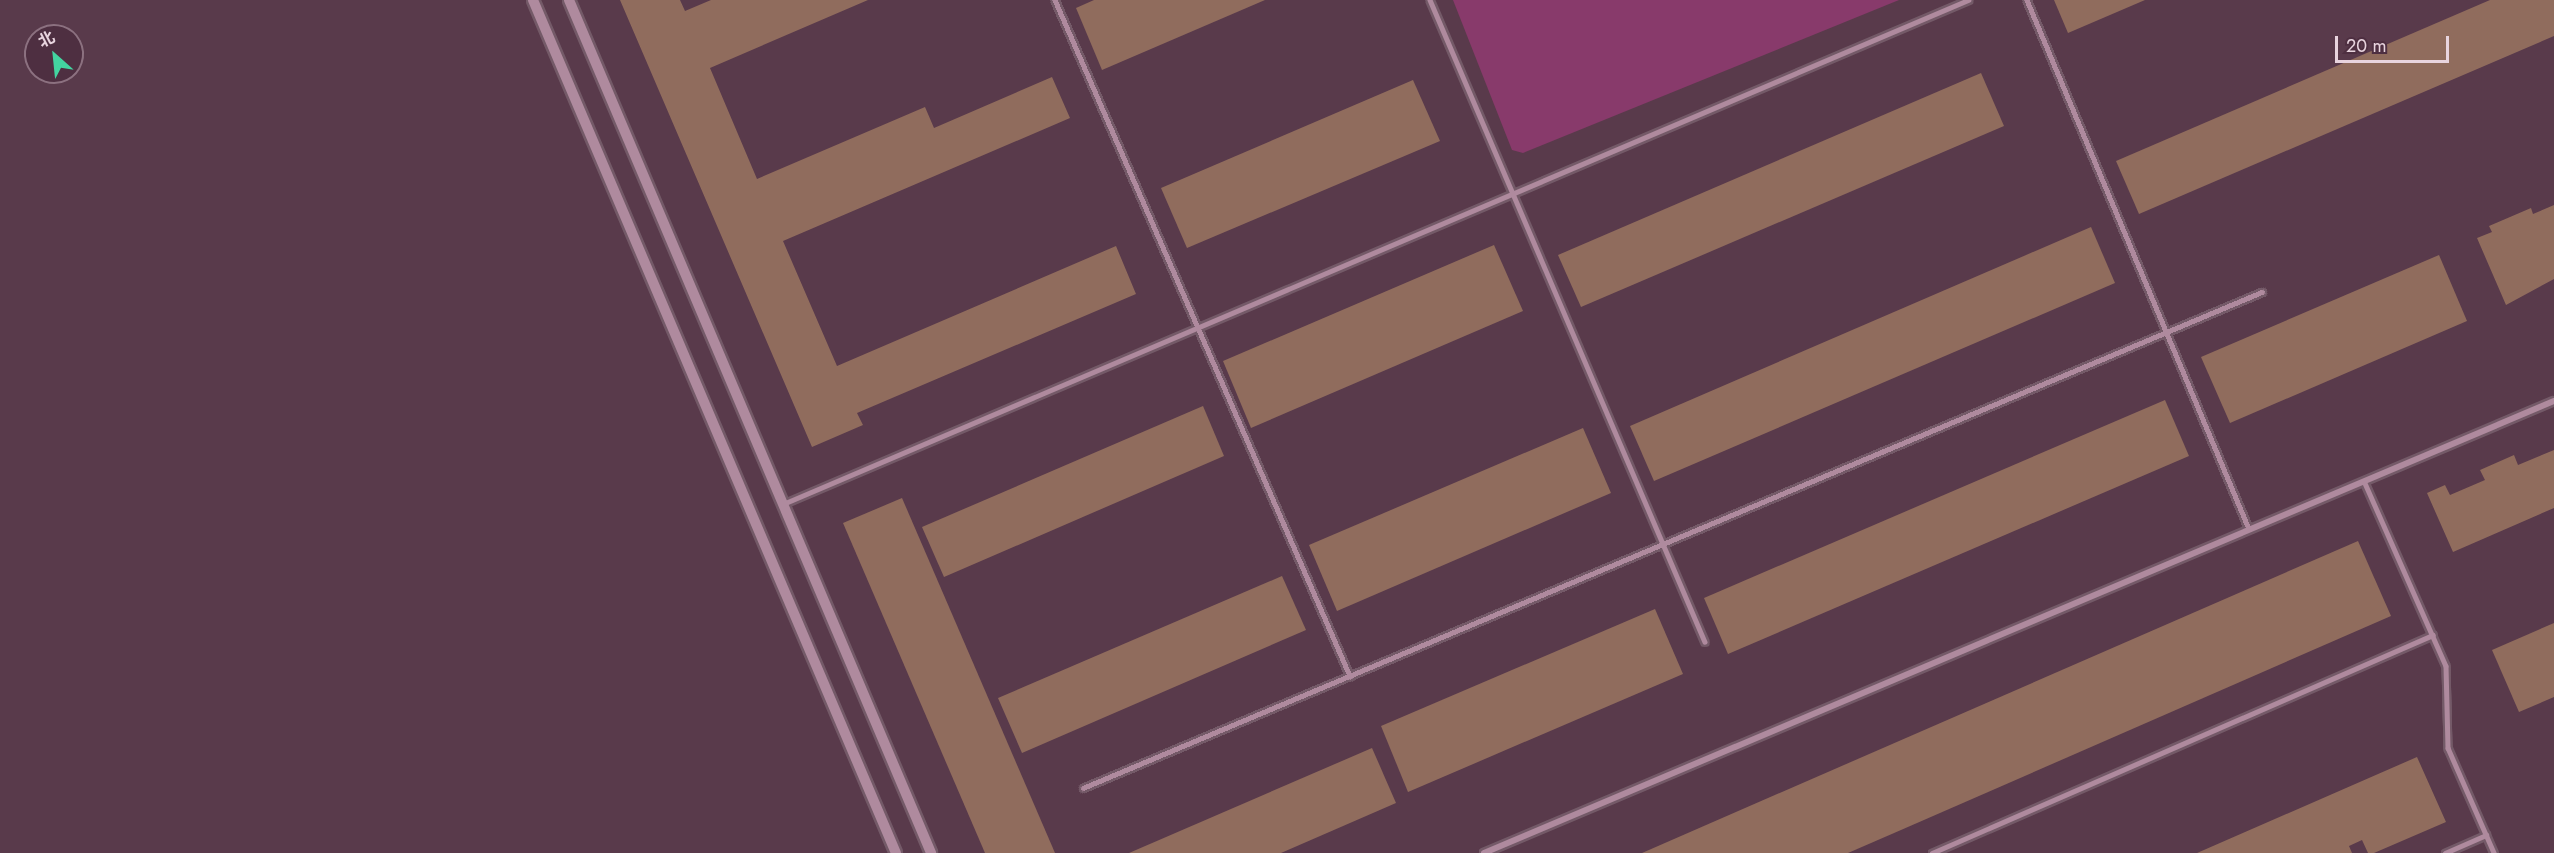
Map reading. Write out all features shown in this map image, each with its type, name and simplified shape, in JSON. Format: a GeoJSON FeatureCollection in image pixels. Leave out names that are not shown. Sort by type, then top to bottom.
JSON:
{"type":"FeatureCollection","features":[{"type":"Feature","properties":{"kind":"street"},"geometry":{"type":"LineString","coordinates":[[533,0],[896,853]]}},
{"type":"Feature","properties":{"kind":"street"},"geometry":{"type":"LineString","coordinates":[[569,0],[931,853]]}},
{"type":"Feature","properties":{"kind":"street"},"geometry":{"type":"LineString","coordinates":[[1484,853],[2554,401]]}},
{"type":"Feature","properties":{"kind":"lane"},"geometry":{"type":"LineString","coordinates":[[1055,0],[1350,676]]}},
{"type":"Feature","properties":{"kind":"lane"},"geometry":{"type":"LineString","coordinates":[[1430,0],[1705,642]]}},
{"type":"Feature","properties":{"kind":"lane"},"geometry":{"type":"LineString","coordinates":[[783,504],[1968,0]]}},
{"type":"Feature","properties":{"kind":"lane"},"geometry":{"type":"LineString","coordinates":[[2027,0],[2249,529]]}},
{"type":"Feature","properties":{"kind":"lane"},"geometry":{"type":"LineString","coordinates":[[1083,788],[2262,292]]}},
{"type":"Feature","properties":{"kind":"lane"},"geometry":{"type":"LineString","coordinates":[[2364,481],[2446,666],[2448,748],[2494,853]]}},
{"type":"Feature","properties":{"kind":"lane"},"geometry":{"type":"LineString","coordinates":[[1932,853],[2433,635]]}},
{"type":"Feature","properties":{"kind":"lane"},"geometry":{"type":"LineString","coordinates":[[2445,853],[2486,835]]}},
{"type":"Feature","properties":{"kind":"shaded area"},"geometry":{"type":"Polygon","coordinates":[[[1453,0],[1899,0],[1523,153],[1512,150],[1453,0]]]}},
{"type":"Feature","properties":{"kind":"building"},"geometry":{"type":"Polygon","coordinates":[[[620,0],[680,0],[685,11],[711,0],[868,0],[710,68],[757,179],[925,107],[934,128],[1052,77],[1070,118],[783,241],[837,366],[1116,246],[1136,294],[857,413],[863,425],[812,447],[620,0]]]}},
{"type":"Feature","properties":{"kind":"building"},"geometry":{"type":"Polygon","coordinates":[[[1094,0],[1265,0],[1102,70],[1076,8],[1094,0]]]}},
{"type":"Feature","properties":{"kind":"building"},"geometry":{"type":"Polygon","coordinates":[[[2054,0],[2145,0],[2068,33],[2054,0]]]}},
{"type":"Feature","properties":{"kind":"building"},"geometry":{"type":"Polygon","coordinates":[[[2490,0],[2554,0],[2554,36],[2139,214],[2116,161],[2490,0]]]}},
{"type":"Feature","properties":{"kind":"building"},"geometry":{"type":"Polygon","coordinates":[[[1981,73],[2004,126],[1581,307],[1558,255],[1981,73]]]}},
{"type":"Feature","properties":{"kind":"building"},"geometry":{"type":"Polygon","coordinates":[[[1413,80],[1440,141],[1187,248],[1161,188],[1413,80]]]}},
{"type":"Feature","properties":{"kind":"building"},"geometry":{"type":"Polygon","coordinates":[[[2554,205],[2554,279],[2506,305],[2477,238],[2492,232],[2489,226],[2531,208],[2533,214],[2554,205]]]}},
{"type":"Feature","properties":{"kind":"building"},"geometry":{"type":"Polygon","coordinates":[[[2091,227],[2115,283],[1654,481],[1630,426],[2091,227]]]}},
{"type":"Feature","properties":{"kind":"building"},"geometry":{"type":"Polygon","coordinates":[[[1494,245],[1523,311],[1251,428],[1223,361],[1494,245]]]}},
{"type":"Feature","properties":{"kind":"building"},"geometry":{"type":"Polygon","coordinates":[[[2439,255],[2467,321],[2230,423],[2201,357],[2439,255]]]}},
{"type":"Feature","properties":{"kind":"building"},"geometry":{"type":"Polygon","coordinates":[[[2165,400],[2189,456],[1728,654],[1704,598],[2165,400]]]}},
{"type":"Feature","properties":{"kind":"building"},"geometry":{"type":"Polygon","coordinates":[[[1203,406],[1224,456],[944,577],[922,527],[1203,406]]]}},
{"type":"Feature","properties":{"kind":"building"},"geometry":{"type":"Polygon","coordinates":[[[1583,428],[1611,493],[1337,611],[1309,545],[1583,428]]]}},
{"type":"Feature","properties":{"kind":"building"},"geometry":{"type":"Polygon","coordinates":[[[2554,450],[2554,508],[2453,552],[2427,493],[2445,485],[2450,495],[2485,480],[2480,470],[2514,455],[2518,465],[2554,450]]]}},
{"type":"Feature","properties":{"kind":"building"},"geometry":{"type":"Polygon","coordinates":[[[902,498],[1055,853],[985,853],[843,523],[902,498]]]}},
{"type":"Feature","properties":{"kind":"building"},"geometry":{"type":"Polygon","coordinates":[[[2358,541],[2391,616],[1901,830],[1848,853],[1642,853],[2358,541]]]}},
{"type":"Feature","properties":{"kind":"building"},"geometry":{"type":"Polygon","coordinates":[[[1282,576],[1306,630],[1022,753],[998,698],[1282,576]]]}},
{"type":"Feature","properties":{"kind":"building"},"geometry":{"type":"Polygon","coordinates":[[[1655,609],[1683,674],[1408,792],[1381,726],[1655,609]]]}},
{"type":"Feature","properties":{"kind":"building"},"geometry":{"type":"Polygon","coordinates":[[[2554,623],[2554,697],[2519,712],[2492,650],[2554,623]]]}},
{"type":"Feature","properties":{"kind":"building"},"geometry":{"type":"Polygon","coordinates":[[[1372,748],[1396,803],[1281,853],[1129,853],[1372,748]]]}},
{"type":"Feature","properties":{"kind":"building"},"geometry":{"type":"Polygon","coordinates":[[[2417,757],[2446,822],[2374,853],[2368,853],[2362,840],[2349,846],[2352,853],[2197,853],[2417,757]]]}}]}
